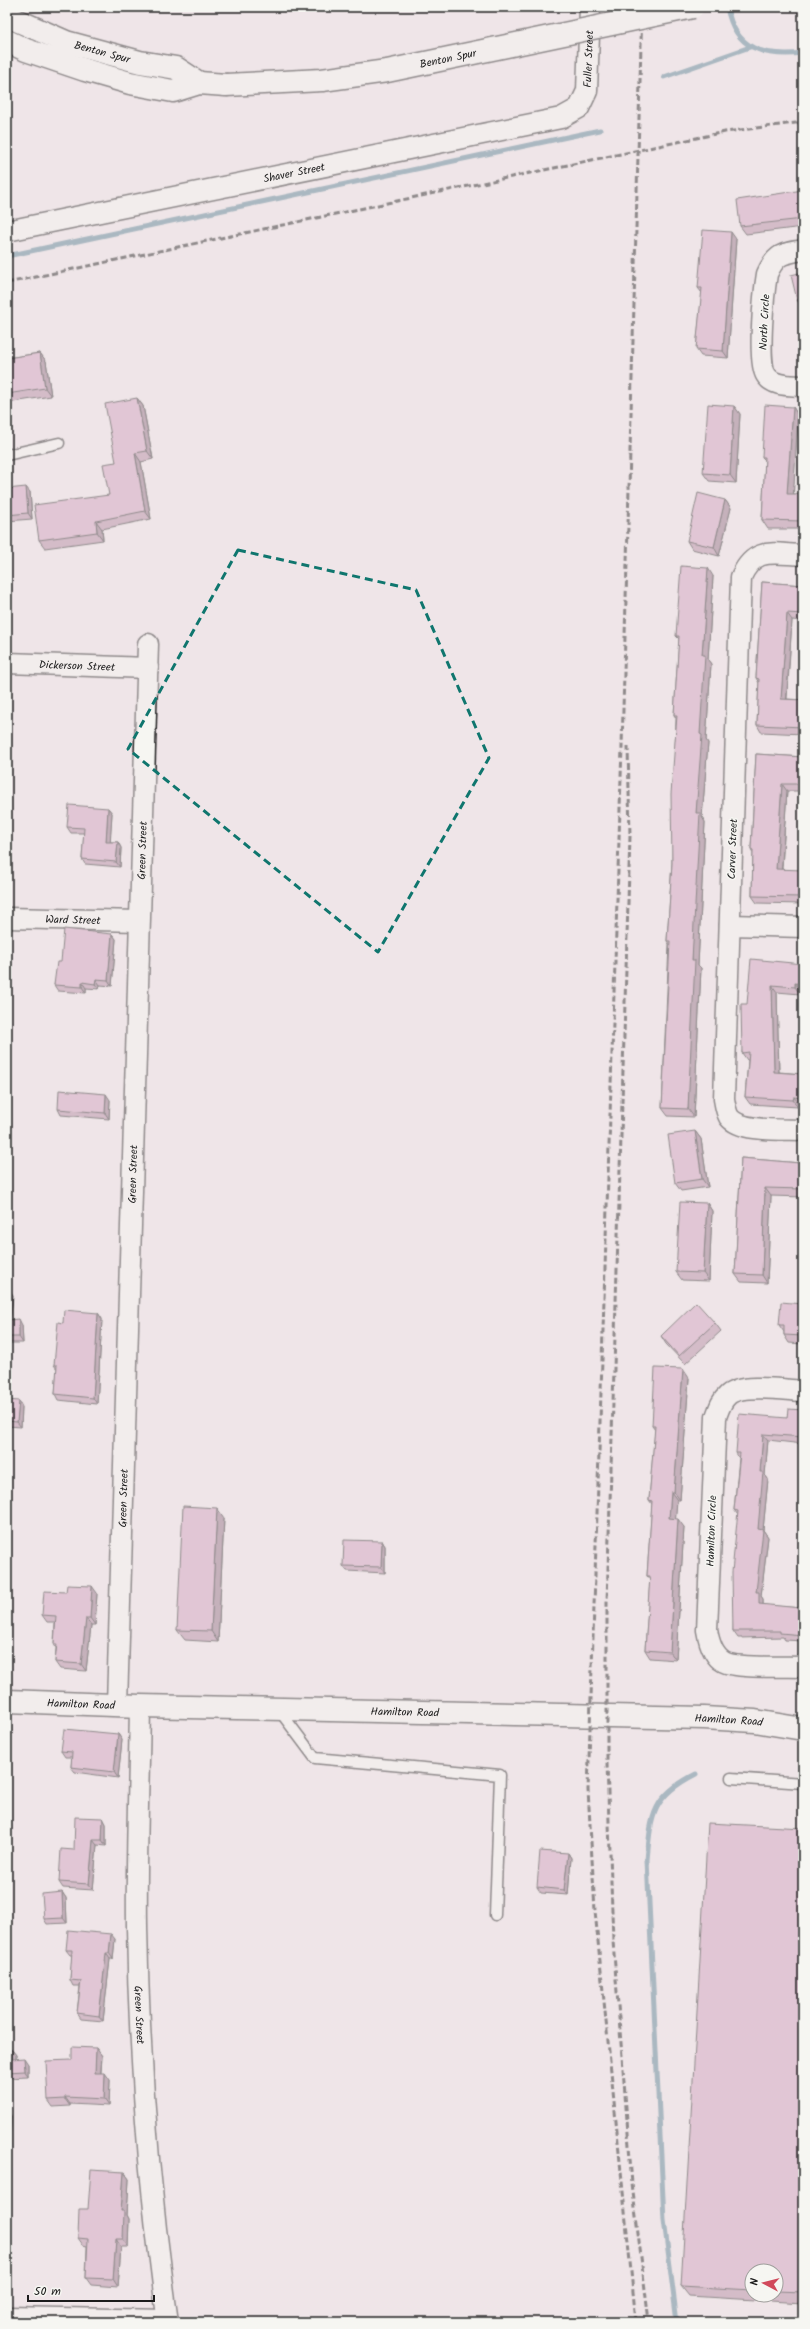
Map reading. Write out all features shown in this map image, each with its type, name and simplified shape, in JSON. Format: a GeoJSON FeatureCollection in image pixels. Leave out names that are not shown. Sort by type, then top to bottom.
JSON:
{"type":"FeatureCollection","features":[{"type":"Feature","properties":{"kind":"main road","name":"Benton Spur"},"geometry":{"type":"LineString","coordinates":[[7,41],[26,50],[84,70],[130,83],[172,91],[198,83],[226,85],[322,80],[387,71],[693,7]]}},
{"type":"Feature","properties":{"kind":"main road","name":"Benton Spur"},"geometry":{"type":"LineString","coordinates":[[7,16],[66,42],[140,62],[176,68],[198,83]]}},
{"type":"Feature","properties":{"kind":"main road","name":"Hamilton Road"},"geometry":{"type":"LineString","coordinates":[[7,1701],[140,1706],[719,1719],[755,1721],[803,1729]]}},
{"type":"Feature","properties":{"kind":"street","name":"Fuller Street"},"geometry":{"type":"LineString","coordinates":[[579,108],[587,91],[590,7]]}},
{"type":"Feature","properties":{"kind":"street","name":"Shaver Street"},"geometry":{"type":"LineString","coordinates":[[7,231],[552,121],[570,115],[579,108]]}},
{"type":"Feature","properties":{"kind":"street","name":"North Circle"},"geometry":{"type":"LineString","coordinates":[[803,250],[782,254],[773,261],[767,274],[762,359],[766,376],[774,382],[783,385],[803,386]]}},
{"type":"Feature","properties":{"kind":"street","name":"Carver Street"},"geometry":{"type":"LineString","coordinates":[[803,554],[769,553],[756,556],[746,564],[740,577],[724,1099],[729,1117],[737,1124],[749,1128],[803,1130]]}},
{"type":"Feature","properties":{"kind":"street","name":"Green Street"},"geometry":{"type":"LineString","coordinates":[[117,1705],[148,644]]}},
{"type":"Feature","properties":{"kind":"street","name":"Dickerson Street"},"geometry":{"type":"LineString","coordinates":[[7,663],[148,668]]}},
{"type":"Feature","properties":{"kind":"street","name":"Ward Street"},"geometry":{"type":"LineString","coordinates":[[7,918],[139,921]]}},
{"type":"Feature","properties":{"kind":"street"},"geometry":{"type":"LineString","coordinates":[[730,925],[803,928]]}},
{"type":"Feature","properties":{"kind":"street","name":"Hamilton Circle"},"geometry":{"type":"LineString","coordinates":[[803,1391],[748,1389],[729,1394],[720,1404],[716,1417],[707,1630],[709,1643],[716,1654],[725,1662],[737,1665],[803,1667]]}},
{"type":"Feature","properties":{"kind":"street","name":"Green Street"},"geometry":{"type":"LineString","coordinates":[[140,1706],[137,1918],[139,1996],[149,2163],[168,2321]]}},
{"type":"Feature","properties":{"kind":"street"},"geometry":{"type":"LineString","coordinates":[[7,2317],[168,2321]]}},
{"type":"Feature","properties":{"kind":"lane"},"geometry":{"type":"LineString","coordinates":[[7,455],[59,443]]}},
{"type":"Feature","properties":{"kind":"lane"},"geometry":{"type":"LineString","coordinates":[[278,1709],[315,1758],[500,1775],[495,1915]]}},
{"type":"Feature","properties":{"kind":"lane"},"geometry":{"type":"LineString","coordinates":[[731,1778],[803,1784]]}},
{"type":"Feature","properties":{"kind":"highlighted area"},"geometry":{"type":"Polygon","coordinates":[[[238,550],[416,590],[489,758],[378,952],[128,749],[238,550]]]}},
{"type":"Feature","properties":{"kind":"building"},"geometry":{"type":"Polygon","coordinates":[[[803,190],[803,219],[740,226],[737,200],[803,190]]]}},
{"type":"Feature","properties":{"kind":"building"},"geometry":{"type":"Polygon","coordinates":[[[703,230],[731,232],[723,351],[696,349],[702,288],[698,288],[703,230]]]}},
{"type":"Feature","properties":{"kind":"building"},"geometry":{"type":"Polygon","coordinates":[[[803,272],[803,299],[797,300],[791,275],[803,272]]]}},
{"type":"Feature","properties":{"kind":"building"},"geometry":{"type":"Polygon","coordinates":[[[40,353],[45,388],[7,394],[7,358],[40,353]]]}},
{"type":"Feature","properties":{"kind":"building"},"geometry":{"type":"Polygon","coordinates":[[[137,398],[147,451],[135,453],[145,511],[96,521],[97,532],[39,540],[34,505],[109,495],[103,464],[116,462],[105,404],[137,398]]]}},
{"type":"Feature","properties":{"kind":"building"},"geometry":{"type":"Polygon","coordinates":[[[708,404],[734,406],[730,475],[703,473],[708,404]]]}},
{"type":"Feature","properties":{"kind":"building"},"geometry":{"type":"Polygon","coordinates":[[[765,405],[793,407],[787,494],[803,494],[803,521],[762,520],[765,457],[762,457],[765,405]]]}},
{"type":"Feature","properties":{"kind":"building"},"geometry":{"type":"Polygon","coordinates":[[[26,487],[28,513],[7,515],[7,489],[26,487]]]}},
{"type":"Feature","properties":{"kind":"building"},"geometry":{"type":"Polygon","coordinates":[[[698,493],[725,500],[714,547],[687,541],[698,493]]]}},
{"type":"Feature","properties":{"kind":"building"},"geometry":{"type":"Polygon","coordinates":[[[681,566],[708,568],[702,655],[705,655],[700,734],[702,735],[696,813],[700,813],[692,960],[695,960],[688,1109],[662,1108],[670,941],[667,941],[672,863],[671,794],[677,715],[674,715],[679,636],[676,636],[681,566]]]}},
{"type":"Feature","properties":{"kind":"building"},"geometry":{"type":"Polygon","coordinates":[[[762,582],[803,585],[803,614],[787,613],[781,699],[803,700],[803,727],[757,725],[759,679],[756,678],[762,582]]]}},
{"type":"Feature","properties":{"kind":"building"},"geometry":{"type":"Polygon","coordinates":[[[756,754],[803,757],[803,784],[782,784],[776,869],[802,870],[801,897],[752,896],[753,850],[751,849],[756,754]]]}},
{"type":"Feature","properties":{"kind":"building"},"geometry":{"type":"Polygon","coordinates":[[[69,805],[108,808],[106,842],[118,842],[116,862],[82,859],[84,828],[67,827],[69,805]]]}},
{"type":"Feature","properties":{"kind":"building"},"geometry":{"type":"Polygon","coordinates":[[[64,929],[112,934],[108,980],[96,979],[95,984],[82,982],[82,987],[54,985],[57,962],[61,962],[64,929]]]}},
{"type":"Feature","properties":{"kind":"building"},"geometry":{"type":"Polygon","coordinates":[[[751,959],[803,964],[803,984],[795,983],[795,987],[772,985],[774,1072],[803,1074],[803,1098],[794,1097],[793,1100],[745,1097],[749,1052],[742,1053],[741,1004],[747,1004],[751,959]]]}},
{"type":"Feature","properties":{"kind":"building"},"geometry":{"type":"Polygon","coordinates":[[[59,1090],[106,1094],[105,1113],[58,1109],[59,1090]]]}},
{"type":"Feature","properties":{"kind":"building"},"geometry":{"type":"Polygon","coordinates":[[[695,1131],[702,1179],[675,1183],[668,1135],[695,1131]]]}},
{"type":"Feature","properties":{"kind":"building"},"geometry":{"type":"Polygon","coordinates":[[[741,1158],[800,1163],[800,1159],[803,1160],[803,1189],[765,1188],[762,1275],[735,1274],[741,1158]]]}},
{"type":"Feature","properties":{"kind":"building"},"geometry":{"type":"Polygon","coordinates":[[[680,1202],[707,1203],[703,1273],[676,1272],[680,1202]]]}},
{"type":"Feature","properties":{"kind":"building"},"geometry":{"type":"Polygon","coordinates":[[[7,1289],[9,1289],[7,1308],[7,1289]]]}},
{"type":"Feature","properties":{"kind":"building"},"geometry":{"type":"Polygon","coordinates":[[[696,1302],[715,1323],[679,1356],[661,1336],[696,1302]]]}},
{"type":"Feature","properties":{"kind":"building"},"geometry":{"type":"Polygon","coordinates":[[[781,1302],[803,1304],[803,1336],[784,1335],[784,1325],[779,1325],[781,1302]]]}},
{"type":"Feature","properties":{"kind":"building"},"geometry":{"type":"Polygon","coordinates":[[[64,1310],[98,1313],[93,1398],[55,1394],[57,1365],[54,1365],[58,1322],[63,1323],[64,1310]]]}},
{"type":"Feature","properties":{"kind":"building"},"geometry":{"type":"Polygon","coordinates":[[[19,1319],[19,1337],[7,1337],[7,1320],[19,1319]]]}},
{"type":"Feature","properties":{"kind":"building"},"geometry":{"type":"Polygon","coordinates":[[[655,1368],[683,1369],[674,1492],[671,1492],[669,1518],[678,1519],[670,1652],[645,1650],[650,1576],[647,1576],[652,1501],[649,1500],[655,1426],[652,1426],[655,1368]]]}},
{"type":"Feature","properties":{"kind":"building"},"geometry":{"type":"Polygon","coordinates":[[[7,1400],[19,1401],[17,1422],[7,1421],[7,1400]]]}},
{"type":"Feature","properties":{"kind":"building"},"geometry":{"type":"Polygon","coordinates":[[[788,1409],[803,1410],[803,1437],[763,1434],[760,1472],[763,1472],[758,1529],[763,1530],[756,1592],[759,1592],[759,1604],[801,1608],[803,1586],[803,1635],[780,1633],[780,1631],[733,1631],[732,1572],[738,1511],[734,1510],[740,1453],[736,1453],[739,1414],[787,1418],[788,1409]]]}},
{"type":"Feature","properties":{"kind":"building"},"geometry":{"type":"Polygon","coordinates":[[[183,1506],[217,1508],[211,1631],[177,1630],[183,1506]]]}},
{"type":"Feature","properties":{"kind":"building"},"geometry":{"type":"Polygon","coordinates":[[[344,1540],[382,1541],[381,1567],[343,1566],[344,1540]]]}},
{"type":"Feature","properties":{"kind":"building"},"geometry":{"type":"Polygon","coordinates":[[[67,1585],[92,1586],[90,1618],[86,1618],[81,1664],[55,1662],[57,1644],[54,1644],[56,1616],[42,1615],[44,1591],[66,1592],[67,1585]]]}},
{"type":"Feature","properties":{"kind":"building"},"geometry":{"type":"Polygon","coordinates":[[[64,1729],[118,1734],[114,1772],[71,1767],[72,1752],[61,1751],[64,1729]]]}},
{"type":"Feature","properties":{"kind":"building"},"geometry":{"type":"Polygon","coordinates":[[[75,1817],[103,1818],[102,1840],[93,1840],[89,1884],[59,1882],[61,1849],[74,1850],[75,1817]]]}},
{"type":"Feature","properties":{"kind":"building"},"geometry":{"type":"Polygon","coordinates":[[[708,1823],[803,1828],[803,2292],[784,2291],[784,2263],[744,2263],[744,2290],[681,2286],[708,1823]]]}},
{"type":"Feature","properties":{"kind":"building"},"geometry":{"type":"Polygon","coordinates":[[[540,1851],[568,1853],[564,1890],[537,1887],[540,1851]]]}},
{"type":"Feature","properties":{"kind":"building"},"geometry":{"type":"Polygon","coordinates":[[[62,1892],[63,1918],[44,1919],[42,1894],[62,1892]]]}},
{"type":"Feature","properties":{"kind":"building"},"geometry":{"type":"Polygon","coordinates":[[[68,1930],[111,1934],[109,1953],[106,1953],[99,2016],[77,2013],[81,1981],[70,1980],[72,1950],[66,1950],[68,1930]]]}},
{"type":"Feature","properties":{"kind":"building"},"geometry":{"type":"Polygon","coordinates":[[[72,2047],[96,2048],[95,2073],[105,2073],[104,2099],[65,2097],[65,2099],[48,2100],[46,2061],[72,2060],[72,2047]]]}},
{"type":"Feature","properties":{"kind":"building"},"geometry":{"type":"Polygon","coordinates":[[[7,2050],[12,2050],[12,2059],[24,2058],[25,2071],[7,2072],[7,2050]]]}},
{"type":"Feature","properties":{"kind":"building"},"geometry":{"type":"Polygon","coordinates":[[[91,2170],[124,2172],[121,2211],[124,2211],[123,2239],[116,2239],[113,2279],[86,2278],[88,2239],[78,2238],[79,2209],[88,2209],[91,2170]]]}},
{"type":"Feature","properties":{"kind":"waterway"},"geometry":{"type":"LineString","coordinates":[[727,7],[731,21],[737,33],[744,42],[753,48],[776,54],[803,53]]}},
{"type":"Feature","properties":{"kind":"waterway"},"geometry":{"type":"LineString","coordinates":[[664,77],[750,47]]}},
{"type":"Feature","properties":{"kind":"waterway"},"geometry":{"type":"LineString","coordinates":[[7,256],[600,130]]}},
{"type":"Feature","properties":{"kind":"waterway"},"geometry":{"type":"LineString","coordinates":[[677,2322],[664,2220],[647,1860],[650,1831],[656,1808],[670,1790],[696,1774]]}},
{"type":"Feature","properties":{"kind":"railway"},"geometry":{"type":"LineString","coordinates":[[636,2322],[595,1911],[588,1790],[622,747],[642,7]]}},
{"type":"Feature","properties":{"kind":"railway"},"geometry":{"type":"LineString","coordinates":[[7,283],[725,132],[803,122]]}},
{"type":"Feature","properties":{"kind":"railway"},"geometry":{"type":"LineString","coordinates":[[628,746],[630,836],[607,1602],[607,1763],[613,1941],[632,2184],[649,2322]]}}]}
